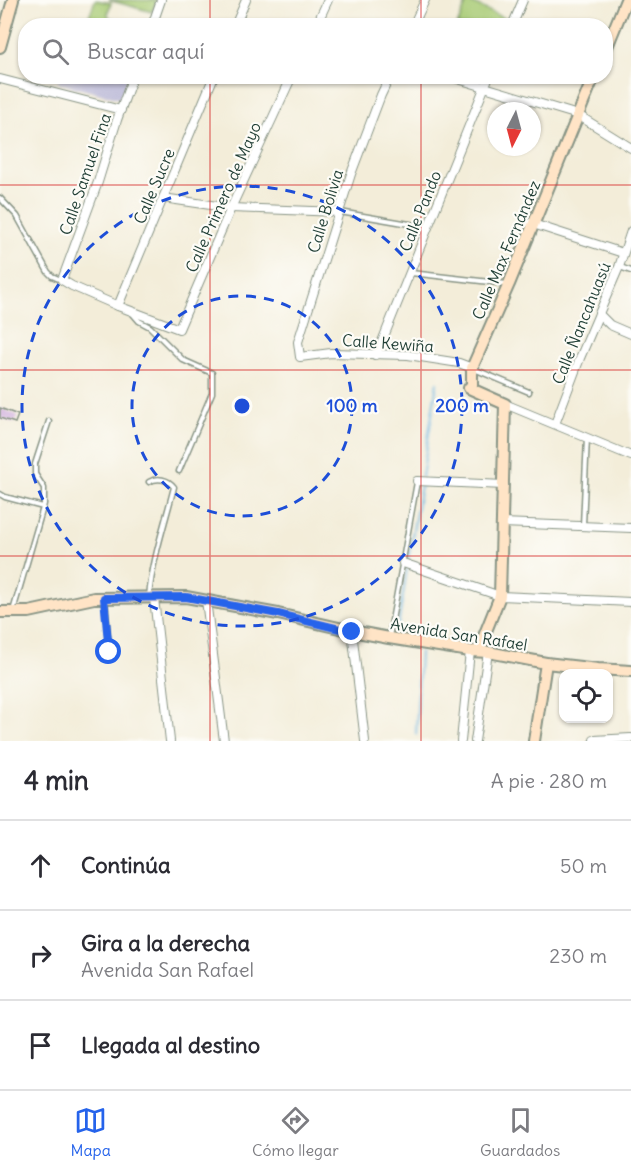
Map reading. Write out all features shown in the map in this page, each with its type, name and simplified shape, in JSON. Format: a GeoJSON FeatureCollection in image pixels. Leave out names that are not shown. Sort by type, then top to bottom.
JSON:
{"type":"FeatureCollection","features":[{"type":"Feature","properties":{"kind":"street"},"geometry":{"type":"LineString","coordinates":[[1,40],[13,0]]}},
{"type":"Feature","properties":{"kind":"street"},"geometry":{"type":"LineString","coordinates":[[155,18],[161,0]]}},
{"type":"Feature","properties":{"kind":"street"},"geometry":{"type":"LineString","coordinates":[[238,18],[246,0]]}},
{"type":"Feature","properties":{"kind":"street"},"geometry":{"type":"LineString","coordinates":[[320,18],[328,0]]}},
{"type":"Feature","properties":{"kind":"street"},"geometry":{"type":"LineString","coordinates":[[417,18],[425,0]]}},
{"type":"Feature","properties":{"kind":"street"},"geometry":{"type":"LineString","coordinates":[[515,18],[523,0]]}},
{"type":"Feature","properties":{"kind":"street"},"geometry":{"type":"LineString","coordinates":[[613,18],[620,0]]}},
{"type":"Feature","properties":{"kind":"street"},"geometry":{"type":"LineString","coordinates":[[613,32],[626,0]]}},
{"type":"Feature","properties":{"kind":"street"},"geometry":{"type":"LineString","coordinates":[[0,79],[18,84]]}},
{"type":"Feature","properties":{"kind":"street"},"geometry":{"type":"LineString","coordinates":[[20,84],[121,110]]}},
{"type":"Feature","properties":{"kind":"street","name":"Calle Samuel Fina"},"geometry":{"type":"LineString","coordinates":[[62,280],[98,182],[130,84]]}},
{"type":"Feature","properties":{"kind":"street","name":"Calle Sucre"},"geometry":{"type":"LineString","coordinates":[[118,306],[211,84]]}},
{"type":"Feature","properties":{"kind":"street","name":"Calle Primero de Mayo"},"geometry":{"type":"LineString","coordinates":[[131,311],[179,329],[231,208],[288,84]]}},
{"type":"Feature","properties":{"kind":"street","name":"Calle Bolivia"},"geometry":{"type":"LineString","coordinates":[[300,357],[298,342],[351,174],[387,84]]}},
{"type":"Feature","properties":{"kind":"street"},"geometry":{"type":"LineString","coordinates":[[472,84],[576,115],[631,148]]}},
{"type":"Feature","properties":{"kind":"street","name":"Calle Pando"},"geometry":{"type":"LineString","coordinates":[[375,355],[486,84]]}},
{"type":"Feature","properties":{"kind":"street","name":"Calle Max Fernández"},"geometry":{"type":"LineString","coordinates":[[576,115],[586,84]]}},
{"type":"Feature","properties":{"kind":"street","name":"Calle Max Fernández"},"geometry":{"type":"LineString","coordinates":[[505,404],[469,388],[472,385],[470,367],[590,84]]}},
{"type":"Feature","properties":{"kind":"street"},"geometry":{"type":"LineString","coordinates":[[163,198],[231,208],[339,212]]}},
{"type":"Feature","properties":{"kind":"street"},"geometry":{"type":"LineString","coordinates":[[531,223],[622,253]]}},
{"type":"Feature","properties":{"kind":"street","name":"Calle Ñancahuasú"},"geometry":{"type":"LineString","coordinates":[[555,424],[619,267],[631,231]]}},
{"type":"Feature","properties":{"kind":"street"},"geometry":{"type":"LineString","coordinates":[[62,280],[131,311]]}},
{"type":"Feature","properties":{"kind":"street"},"geometry":{"type":"LineString","coordinates":[[599,314],[610,325],[631,334]]}},
{"type":"Feature","properties":{"kind":"street","name":"Calle Kewiña"},"geometry":{"type":"LineString","coordinates":[[300,357],[331,353],[408,355],[459,363],[470,367]]}},
{"type":"Feature","properties":{"kind":"street"},"geometry":{"type":"LineString","coordinates":[[461,741],[478,651],[500,596],[505,404],[631,456]]}},
{"type":"Feature","properties":{"kind":"street"},"geometry":{"type":"LineString","coordinates":[[417,481],[504,485]]}},
{"type":"Feature","properties":{"kind":"street"},"geometry":{"type":"LineString","coordinates":[[502,523],[631,528]]}},
{"type":"Feature","properties":{"kind":"street"},"geometry":{"type":"LineString","coordinates":[[403,563],[500,596],[631,602]]}},
{"type":"Feature","properties":{"kind":"street","name":"Avenida San Rafael"},"geometry":{"type":"LineString","coordinates":[[0,612],[29,612],[94,598],[186,597],[278,614],[352,632],[546,663],[631,671]]}},
{"type":"Feature","properties":{"kind":"street"},"geometry":{"type":"LineString","coordinates":[[152,598],[170,741]]}},
{"type":"Feature","properties":{"kind":"street"},"geometry":{"type":"LineString","coordinates":[[206,600],[224,741]]}},
{"type":"Feature","properties":{"kind":"street"},"geometry":{"type":"LineString","coordinates":[[352,632],[365,741]]}},
{"type":"Feature","properties":{"kind":"street"},"geometry":{"type":"LineString","coordinates":[[475,741],[478,651]]}},
{"type":"Feature","properties":{"kind":"street"},"geometry":{"type":"LineString","coordinates":[[534,741],[546,663]]}},
{"type":"Feature","properties":{"kind":"street"},"geometry":{"type":"LineString","coordinates":[[594,740],[631,738]]}},
{"type":"Feature","properties":{"kind":"lane"},"geometry":{"type":"LineString","coordinates":[[0,198],[17,216],[48,272],[62,280]]}},
{"type":"Feature","properties":{"kind":"lane"},"geometry":{"type":"LineString","coordinates":[[339,212],[429,227]]}},
{"type":"Feature","properties":{"kind":"lane"},"geometry":{"type":"LineString","coordinates":[[619,267],[631,271]]}},
{"type":"Feature","properties":{"kind":"lane"},"geometry":{"type":"LineString","coordinates":[[410,273],[505,284]]}},
{"type":"Feature","properties":{"kind":"lane"},"geometry":{"type":"LineString","coordinates":[[131,311],[183,360],[212,373],[212,393],[179,471]]}},
{"type":"Feature","properties":{"kind":"lane"},"geometry":{"type":"LineString","coordinates":[[470,367],[529,392]]}},
{"type":"Feature","properties":{"kind":"lane"},"geometry":{"type":"LineString","coordinates":[[12,612],[43,507],[44,488],[35,474],[35,464],[49,421]]}},
{"type":"Feature","properties":{"kind":"lane"},"geometry":{"type":"LineString","coordinates":[[583,526],[587,438]]}},
{"type":"Feature","properties":{"kind":"lane"},"geometry":{"type":"LineString","coordinates":[[149,482],[155,478],[160,479],[174,487],[153,568],[152,598]]}},
{"type":"Feature","properties":{"kind":"lane"},"geometry":{"type":"LineString","coordinates":[[389,638],[417,481]]}},
{"type":"Feature","properties":{"kind":"lane"},"geometry":{"type":"LineString","coordinates":[[0,494],[43,507]]}},
{"type":"Feature","properties":{"kind":"lane"},"geometry":{"type":"LineString","coordinates":[[104,598],[109,652]]}},
{"type":"Feature","properties":{"kind":"shaded area"},"geometry":{"type":"Polygon","coordinates":[[[62,84],[125,84],[120,99],[62,84]]]}},
{"type":"Feature","properties":{"kind":"green space"},"geometry":{"type":"Polygon","coordinates":[[[95,0],[111,3],[109,18],[89,18],[95,0]]]}},
{"type":"Feature","properties":{"kind":"green space"},"geometry":{"type":"Polygon","coordinates":[[[109,0],[157,0],[152,12],[109,0]]]}},
{"type":"Feature","properties":{"kind":"green space"},"geometry":{"type":"Polygon","coordinates":[[[467,1],[504,18],[460,18],[467,1]]]}},
{"type":"Feature","properties":{"kind":"building"},"geometry":{"type":"Polygon","coordinates":[[[0,408],[18,415],[15,423],[0,418],[0,408]]]}},
{"type":"Feature","properties":{"kind":"waterway"},"geometry":{"type":"LineString","coordinates":[[422,477],[437,383]]}},
{"type":"Feature","properties":{"kind":"waterway"},"geometry":{"type":"LineString","coordinates":[[408,560],[421,485]]}},
{"type":"Feature","properties":{"kind":"waterway"},"geometry":{"type":"LineString","coordinates":[[397,632],[407,569]]}},
{"type":"Feature","properties":{"kind":"waterway"},"geometry":{"type":"LineString","coordinates":[[416,734],[420,652]]}},
{"type":"Feature","properties":{"kind":"route"},"geometry":{"type":"LineString","coordinates":[[109,652],[104,598],[186,597],[278,614],[352,632]]}}]}
